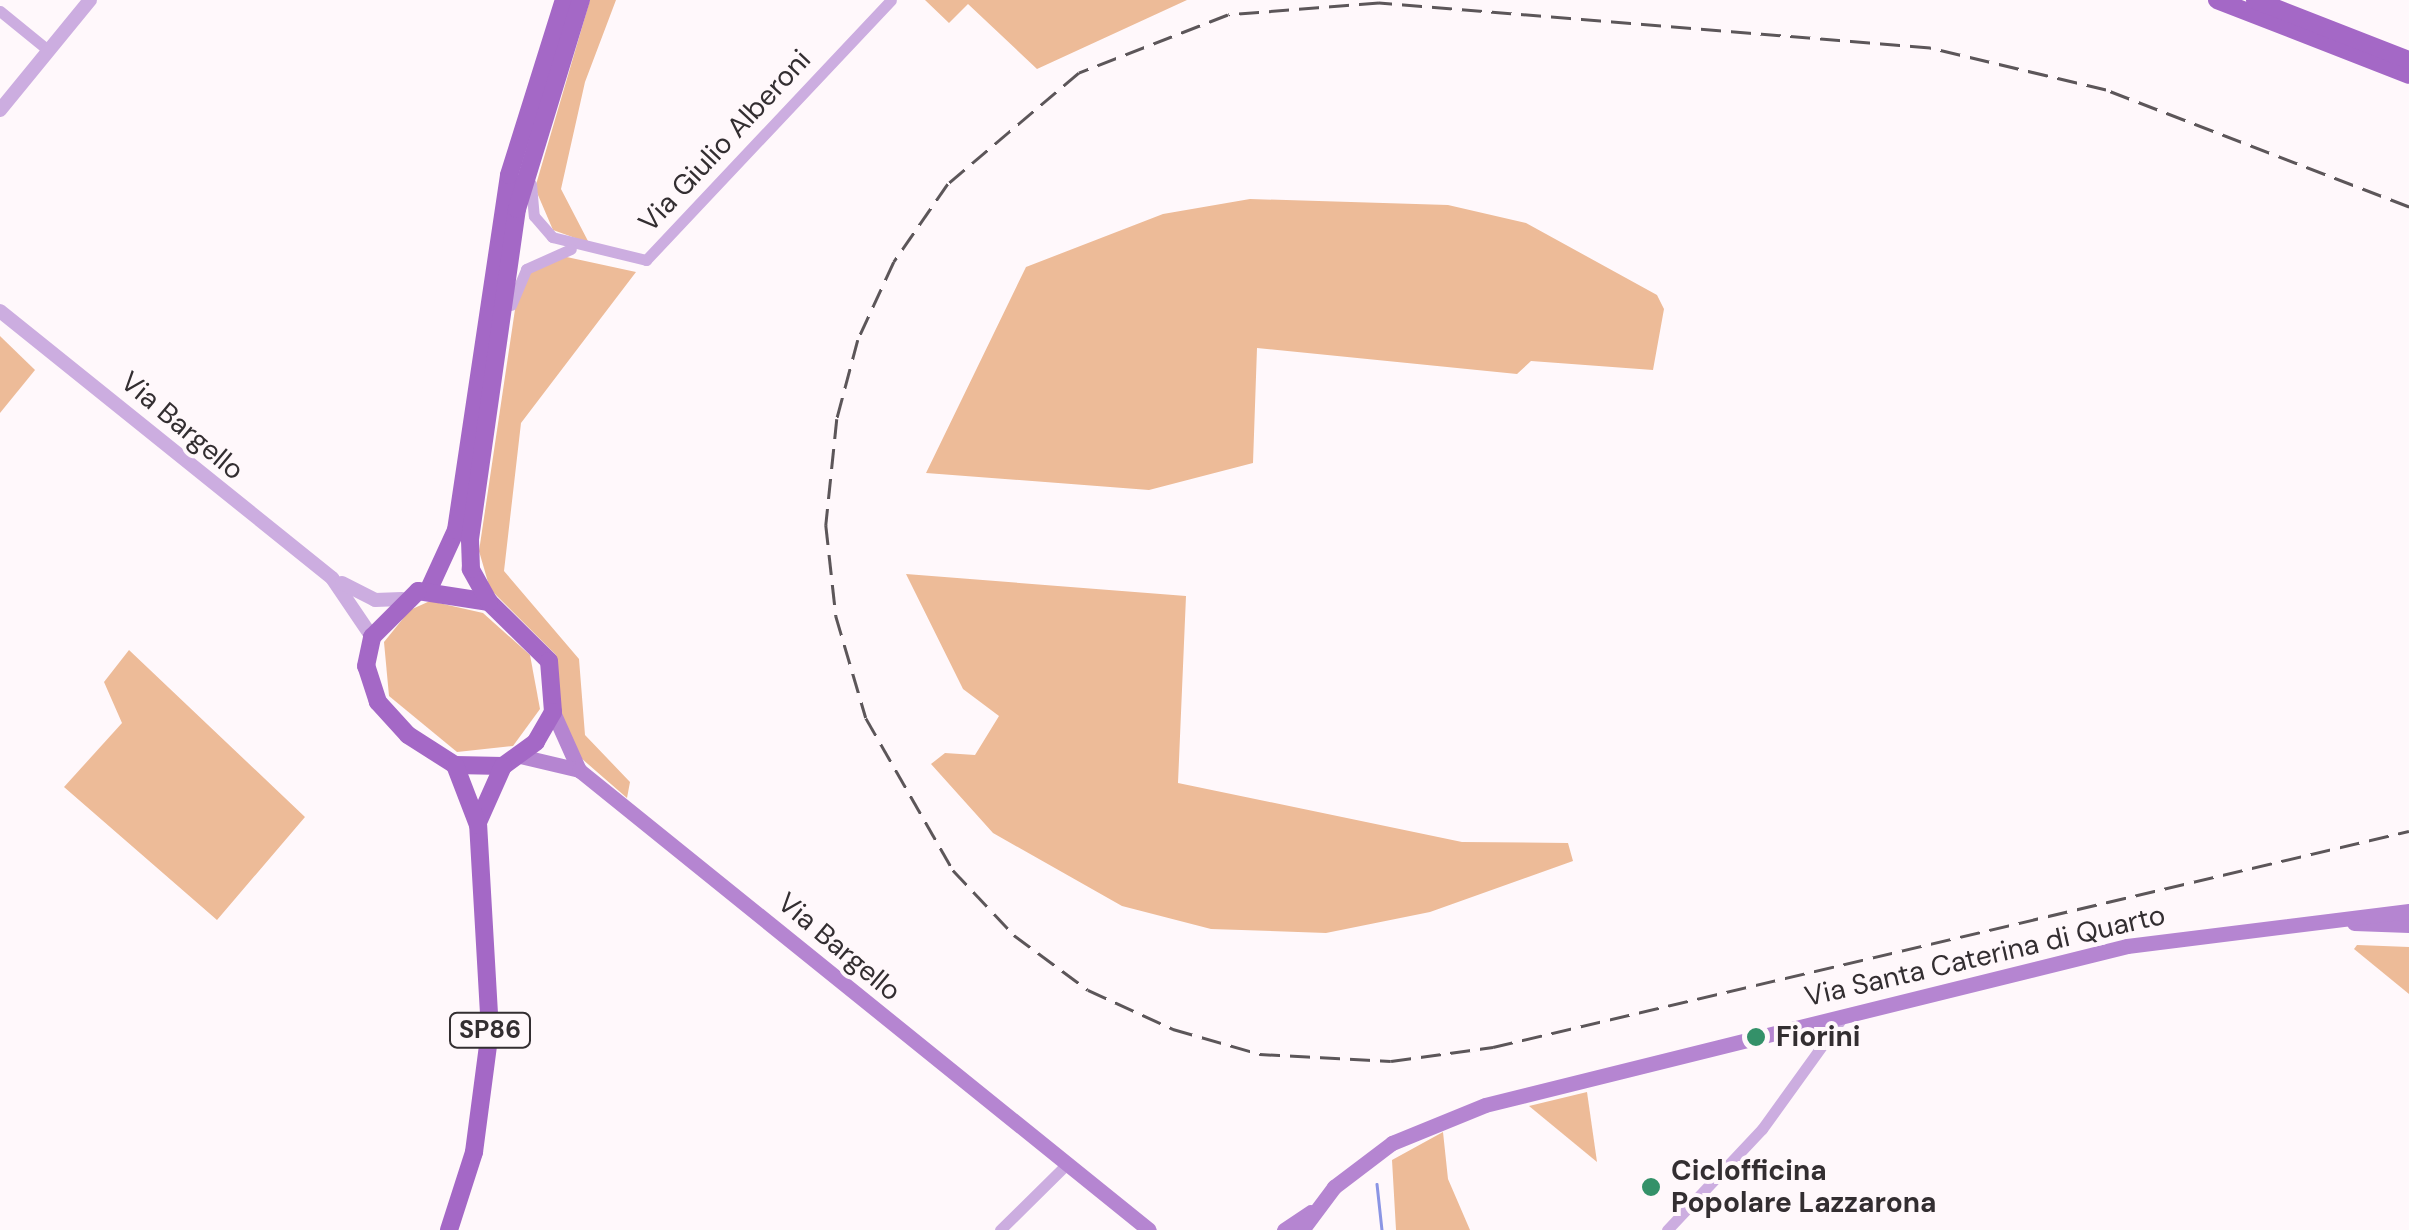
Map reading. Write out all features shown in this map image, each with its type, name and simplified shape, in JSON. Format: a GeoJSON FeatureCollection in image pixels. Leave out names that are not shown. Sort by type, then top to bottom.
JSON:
{"type":"FeatureCollection","features":[{"type":"Feature","properties":{"kind":"main road"},"geometry":{"type":"LineString","coordinates":[[429,588],[456,530],[508,175],[564,0]]}},
{"type":"Feature","properties":{"kind":"main road"},"geometry":{"type":"LineString","coordinates":[[490,602],[429,588],[402,599],[372,636],[366,666],[378,702],[408,735],[455,765],[503,766],[520,756],[553,712],[553,673],[541,648],[490,602],[470,555],[517,209],[554,68],[581,0]]}},
{"type":"Feature","properties":{"kind":"main road"},"geometry":{"type":"LineString","coordinates":[[2217,0],[2406,71]]}},
{"type":"Feature","properties":{"kind":"main road"},"geometry":{"type":"LineString","coordinates":[[2255,0],[2406,71]]}},
{"type":"Feature","properties":{"kind":"main road","name":"Via Bargello"},"geometry":{"type":"LineString","coordinates":[[553,712],[578,770]]}},
{"type":"Feature","properties":{"kind":"main road","name":"Via Bargello"},"geometry":{"type":"LineString","coordinates":[[520,756],[578,770],[1149,1230]]}},
{"type":"Feature","properties":{"kind":"main road","name":"SP86"},"geometry":{"type":"LineString","coordinates":[[449,1230],[488,1075],[478,825],[455,765]]}},
{"type":"Feature","properties":{"kind":"main road","name":"SP86"},"geometry":{"type":"LineString","coordinates":[[478,825],[503,766]]}},
{"type":"Feature","properties":{"kind":"main road","name":"Via Santa Caterina di Quarto"},"geometry":{"type":"LineString","coordinates":[[1302,1230],[1314,1210],[1350,1172],[1444,1118],[2127,946],[2290,922],[2409,911]]}},
{"type":"Feature","properties":{"kind":"main road","name":"Via Santa Caterina di Quarto"},"geometry":{"type":"LineString","coordinates":[[2290,922],[2409,925]]}},
{"type":"Feature","properties":{"kind":"main road","name":"Via Santa Caterina di Quarto"},"geometry":{"type":"LineString","coordinates":[[1284,1230],[1314,1210]]}},
{"type":"Feature","properties":{"kind":"street"},"geometry":{"type":"LineString","coordinates":[[0,110],[90,0]]}},
{"type":"Feature","properties":{"kind":"street","name":"Via Giulio Alberoni"},"geometry":{"type":"LineString","coordinates":[[571,249],[646,260],[891,0]]}},
{"type":"Feature","properties":{"kind":"street"},"geometry":{"type":"LineString","coordinates":[[0,12],[49,51]]}},
{"type":"Feature","properties":{"kind":"street"},"geometry":{"type":"LineString","coordinates":[[554,68],[530,198],[542,228],[571,249]]}},
{"type":"Feature","properties":{"kind":"street"},"geometry":{"type":"LineString","coordinates":[[489,400],[520,278],[545,256],[571,249]]}},
{"type":"Feature","properties":{"kind":"street","name":"Via Bargello"},"geometry":{"type":"LineString","coordinates":[[0,311],[332,578],[375,600],[402,599]]}},
{"type":"Feature","properties":{"kind":"street","name":"Via Bargello"},"geometry":{"type":"LineString","coordinates":[[332,578],[372,636]]}},
{"type":"Feature","properties":{"kind":"street"},"geometry":{"type":"LineString","coordinates":[[1668,1230],[1762,1129],[1846,1014]]}},
{"type":"Feature","properties":{"kind":"street"},"geometry":{"type":"LineString","coordinates":[[1000,1230],[1066,1164]]}},
{"type":"Feature","properties":{"kind":"shaded area"},"geometry":{"type":"Polygon","coordinates":[[[590,0],[616,0],[585,82],[561,189],[589,243],[553,230],[535,188],[590,0]]]}},
{"type":"Feature","properties":{"kind":"shaded area"},"geometry":{"type":"Polygon","coordinates":[[[925,0],[1187,0],[1037,69],[968,4],[949,23],[925,0]]]}},
{"type":"Feature","properties":{"kind":"shaded area"},"geometry":{"type":"Polygon","coordinates":[[[1250,199],[1448,205],[1526,223],[1657,295],[1664,309],[1653,370],[1531,361],[1517,374],[1257,348],[1253,463],[1149,490],[926,473],[1026,267],[1163,214],[1250,199]]]}},
{"type":"Feature","properties":{"kind":"shaded area"},"geometry":{"type":"Polygon","coordinates":[[[562,256],[636,272],[521,423],[504,571],[579,659],[585,735],[630,782],[627,798],[581,758],[562,721],[556,655],[490,589],[479,551],[517,296],[529,272],[562,256]]]}},
{"type":"Feature","properties":{"kind":"shaded area"},"geometry":{"type":"Polygon","coordinates":[[[0,336],[35,370],[0,413],[0,336]]]}},
{"type":"Feature","properties":{"kind":"shaded area"},"geometry":{"type":"Polygon","coordinates":[[[906,574],[1186,596],[1178,783],[1462,842],[1568,843],[1573,861],[1430,912],[1326,933],[1211,929],[1122,906],[993,833],[931,764],[945,753],[975,755],[999,716],[963,689],[906,574]]]}},
{"type":"Feature","properties":{"kind":"shaded area"},"geometry":{"type":"Polygon","coordinates":[[[430,601],[483,613],[530,655],[540,709],[513,746],[457,752],[389,696],[384,642],[410,610],[430,601]]]}},
{"type":"Feature","properties":{"kind":"shaded area"},"geometry":{"type":"Polygon","coordinates":[[[129,650],[305,817],[217,920],[64,787],[122,723],[104,682],[129,650]]]}},
{"type":"Feature","properties":{"kind":"shaded area"},"geometry":{"type":"Polygon","coordinates":[[[2357,945],[2409,947],[2409,994],[2354,949],[2357,945]]]}},
{"type":"Feature","properties":{"kind":"shaded area"},"geometry":{"type":"Polygon","coordinates":[[[1587,1092],[1597,1162],[1529,1106],[1587,1092]]]}},
{"type":"Feature","properties":{"kind":"shaded area"},"geometry":{"type":"Polygon","coordinates":[[[1443,1132],[1448,1179],[1470,1230],[1396,1230],[1392,1160],[1443,1132]]]}},
{"type":"Feature","properties":{"kind":"waterway"},"geometry":{"type":"LineString","coordinates":[[1377,1184],[1382,1230]]}},
{"type":"Feature","properties":{"kind":"railway"},"geometry":{"type":"LineString","coordinates":[[2409,207],[2106,90],[1930,48],[1379,3],[1228,15],[1079,73],[948,184],[894,262],[858,340],[837,419],[826,525],[836,616],[866,718],[953,870],[1014,935],[1088,990],[1173,1029],[1260,1054],[1391,1061],[1493,1047],[2409,831]]}},
{"type":"Feature","properties":{"kind":"place","name":"Fiorini"},"geometry":{"type":"Point","coordinates":[1756,1037]}},
{"type":"Feature","properties":{"kind":"place","name":"Ciclofficina Popolare Lazzarona"},"geometry":{"type":"Point","coordinates":[1651,1187]}}]}
